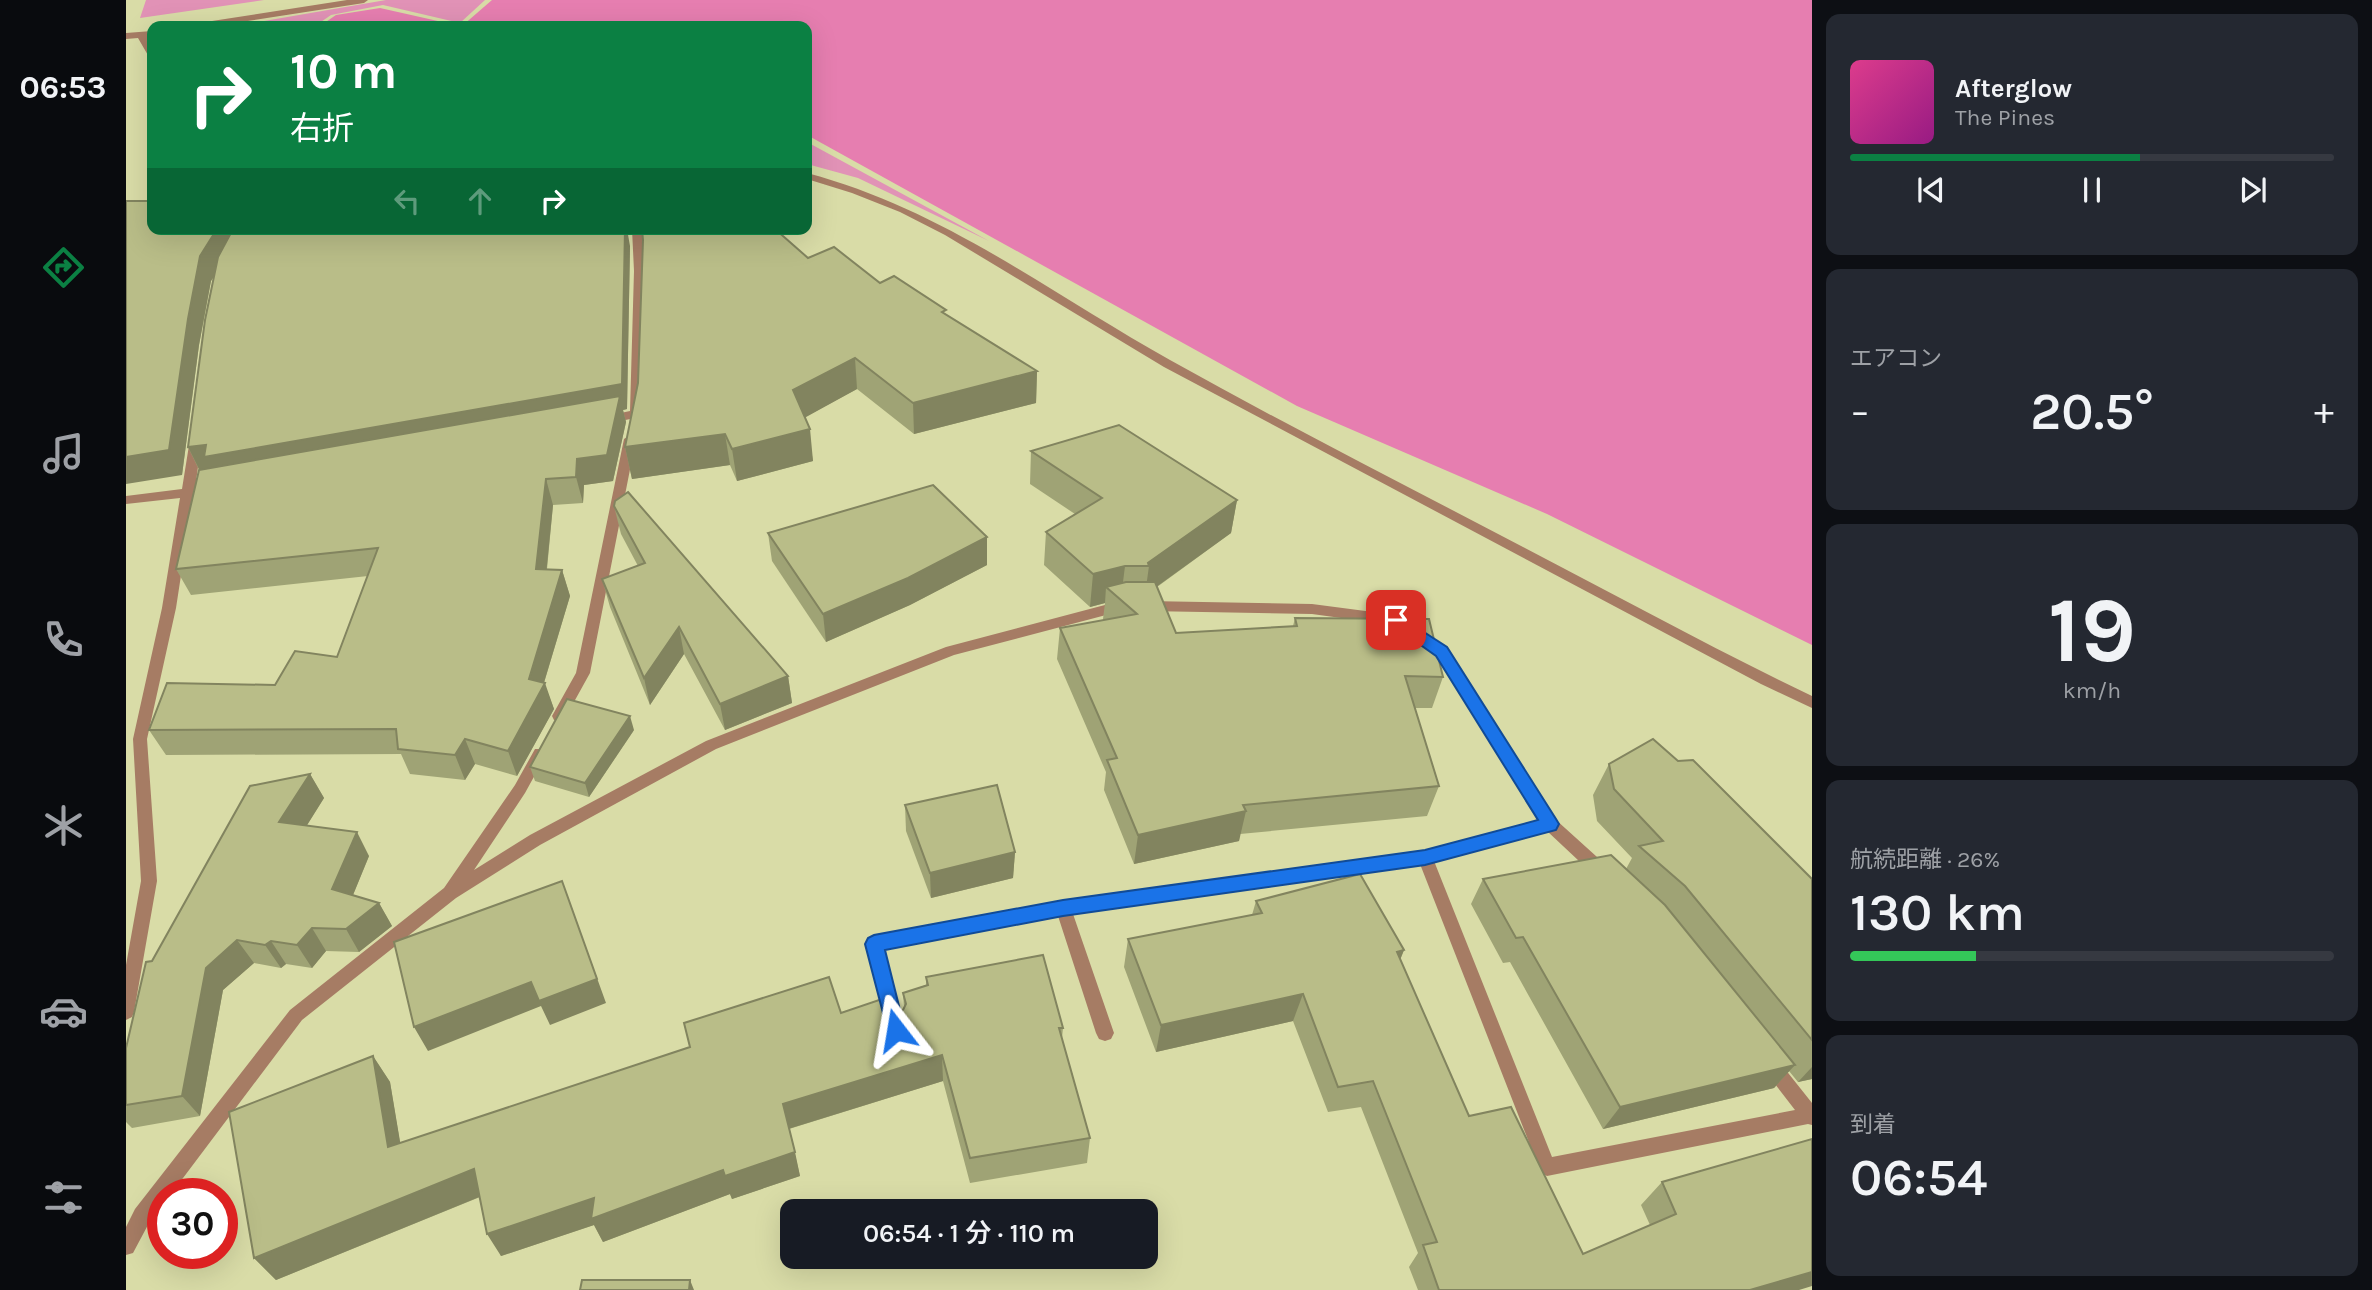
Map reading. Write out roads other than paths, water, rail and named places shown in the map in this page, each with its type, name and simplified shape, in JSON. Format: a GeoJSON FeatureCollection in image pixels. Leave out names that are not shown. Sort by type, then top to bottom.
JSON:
{"type":"FeatureCollection","features":[{"type":"Feature","properties":{"kind":"street"},"geometry":{"type":"LineString","coordinates":[[231,21],[364,0]]}},
{"type":"Feature","properties":{"kind":"street"},"geometry":{"type":"LineString","coordinates":[[126,36],[147,34]]}},
{"type":"Feature","properties":{"kind":"street"},"geometry":{"type":"LineString","coordinates":[[141,35],[147,46]]}},
{"type":"Feature","properties":{"kind":"street"},"geometry":{"type":"LineString","coordinates":[[812,178],[891,203],[1024,274],[1165,362],[1812,702]]}},
{"type":"Feature","properties":{"kind":"street"},"geometry":{"type":"LineString","coordinates":[[450,893],[520,789],[583,673],[636,414],[640,271],[637,235]]}},
{"type":"Feature","properties":{"kind":"street"},"geometry":{"type":"LineString","coordinates":[[597,421],[636,414]]}},
{"type":"Feature","properties":{"kind":"street"},"geometry":{"type":"LineString","coordinates":[[126,1012],[149,881],[140,739],[169,608],[189,494],[197,426]]}},
{"type":"Feature","properties":{"kind":"street"},"geometry":{"type":"LineString","coordinates":[[126,500],[215,489]]}},
{"type":"Feature","properties":{"kind":"street"},"geometry":{"type":"LineString","coordinates":[[126,1246],[142,1216],[296,1015],[450,893],[535,840],[711,745],[951,650],[1122,606],[1312,609],[1396,620],[1441,652],[1550,824],[1608,878]]}},
{"type":"Feature","properties":{"kind":"street"},"geometry":{"type":"LineString","coordinates":[[896,1030],[874,944],[1063,908],[1425,857],[1550,824]]}},
{"type":"Feature","properties":{"kind":"street"},"geometry":{"type":"LineString","coordinates":[[1425,857],[1547,1167],[1811,1116],[1759,1051]]}},
{"type":"Feature","properties":{"kind":"street"},"geometry":{"type":"LineString","coordinates":[[1063,908],[1105,1033]]}}]}
